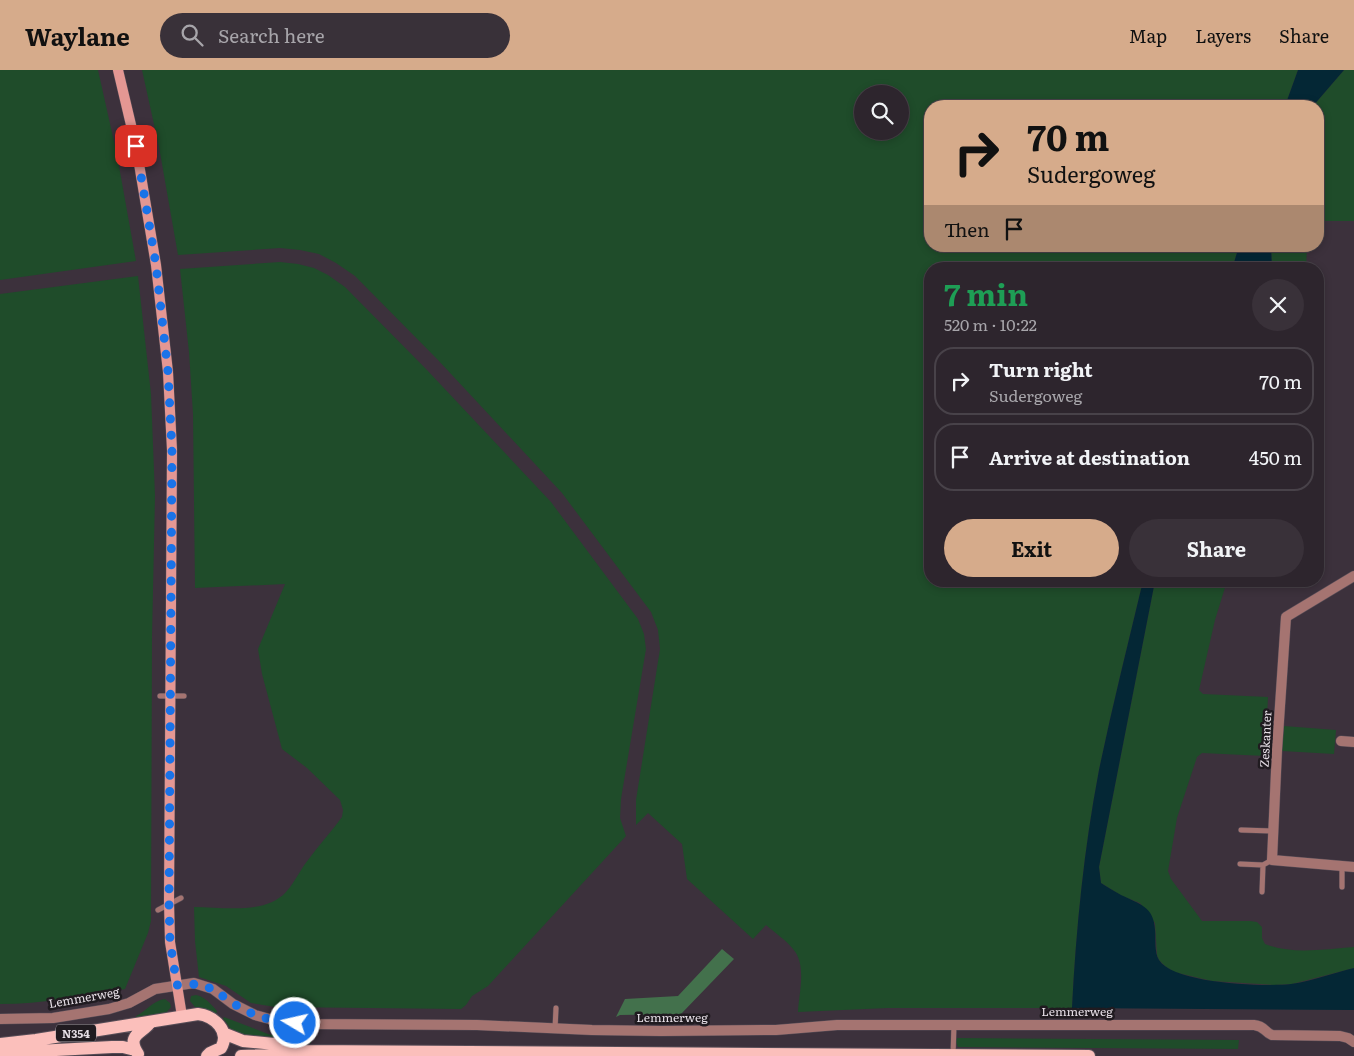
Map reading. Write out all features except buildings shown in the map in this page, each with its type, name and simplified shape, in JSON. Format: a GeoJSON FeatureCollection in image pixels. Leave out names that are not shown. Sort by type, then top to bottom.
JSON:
{"type":"FeatureCollection","features":[{"type":"Feature","properties":{"kind":"main road","name":"N354"},"geometry":{"type":"LineString","coordinates":[[0,1044],[198,1014],[208,1016],[218,1022],[223,1033],[239,1040],[295,1046],[301,1051]]}},
{"type":"Feature","properties":{"kind":"main road","name":"N354"},"geometry":{"type":"LineString","coordinates":[[137,1053],[134,1037],[138,1032],[146,1029],[152,1021]]}},
{"type":"Feature","properties":{"kind":"main road"},"geometry":{"type":"LineString","coordinates":[[207,1056],[210,1052],[221,1048],[224,1042],[223,1033]]}},
{"type":"Feature","properties":{"kind":"main road","name":"N354"},"geometry":{"type":"LineString","coordinates":[[0,1052],[123,1046],[137,1053]]}},
{"type":"Feature","properties":{"kind":"main road","name":"N354"},"geometry":{"type":"LineString","coordinates":[[241,1056],[295,1054],[301,1051],[1089,1056]]}},
{"type":"Feature","properties":{"kind":"street"},"geometry":{"type":"LineString","coordinates":[[118,70],[136,146],[156,265],[168,372],[172,450],[165,696],[169,905],[170,942],[182,1016]]}},
{"type":"Feature","properties":{"kind":"street","name":"Zeskanter"},"geometry":{"type":"LineString","coordinates":[[1267,863],[1273,831],[1286,617],[1354,576]]}},
{"type":"Feature","properties":{"kind":"street"},"geometry":{"type":"LineString","coordinates":[[1341,741],[1354,742]]}},
{"type":"Feature","properties":{"kind":"street"},"geometry":{"type":"LineString","coordinates":[[1267,863],[1354,867]]}},
{"type":"Feature","properties":{"kind":"street","name":"Lemmerweg"},"geometry":{"type":"LineString","coordinates":[[0,1019],[48,1018],[109,1009],[129,1003],[155,989],[194,983],[216,990],[229,1002],[250,1013],[268,1019],[287,1022],[476,1025],[555,1029],[760,1031],[837,1025],[1254,1025],[1263,1027],[1267,1033],[1272,1035],[1340,1036],[1354,1042]]}},
{"type":"Feature","properties":{"kind":"lane"},"geometry":{"type":"LineString","coordinates":[[165,696],[184,696]]}},
{"type":"Feature","properties":{"kind":"lane"},"geometry":{"type":"LineString","coordinates":[[1241,830],[1273,831]]}},
{"type":"Feature","properties":{"kind":"lane"},"geometry":{"type":"LineString","coordinates":[[1240,864],[1267,863],[1262,892]]}},
{"type":"Feature","properties":{"kind":"lane"},"geometry":{"type":"LineString","coordinates":[[1342,866],[1342,887]]}},
{"type":"Feature","properties":{"kind":"lane"},"geometry":{"type":"LineString","coordinates":[[158,910],[181,898]]}},
{"type":"Feature","properties":{"kind":"lane"},"geometry":{"type":"LineString","coordinates":[[555,1029],[556,1008]]}},
{"type":"Feature","properties":{"kind":"lane"},"geometry":{"type":"LineString","coordinates":[[953,1056],[954,1024]]}},
{"type":"Feature","properties":{"kind":"green space"},"geometry":{"type":"Polygon","coordinates":[[[0,70],[98,70],[117,155],[136,261],[0,280],[0,70]]]}},
{"type":"Feature","properties":{"kind":"green space"},"geometry":{"type":"Polygon","coordinates":[[[142,70],[1298,70],[1287,100],[924,100],[924,252],[1237,252],[1234,262],[924,262],[924,587],[1142,587],[1109,723],[1089,829],[1081,889],[1072,1008],[888,1008],[798,1012],[801,971],[797,955],[790,946],[766,925],[753,939],[687,879],[682,844],[648,813],[636,825],[636,800],[660,649],[658,630],[651,612],[562,493],[438,360],[355,276],[319,254],[280,248],[178,255],[159,147],[142,70]]]}},
{"type":"Feature","properties":{"kind":"green space"},"geometry":{"type":"Polygon","coordinates":[[[1344,70],[1354,70],[1354,221],[1324,221],[1324,100],[1318,100],[1344,70]]]}},
{"type":"Feature","properties":{"kind":"green space"},"geometry":{"type":"Polygon","coordinates":[[[1271,252],[1307,252],[1306,262],[1272,262],[1271,252]]]}},
{"type":"Feature","properties":{"kind":"green space"},"geometry":{"type":"Polygon","coordinates":[[[280,262],[314,268],[345,287],[427,370],[551,502],[638,619],[644,634],[646,649],[621,799],[620,818],[626,836],[488,986],[472,996],[461,1009],[275,1007],[251,1003],[226,986],[199,977],[194,907],[255,907],[277,899],[286,892],[305,864],[342,817],[343,810],[340,800],[307,768],[282,749],[262,674],[258,649],[285,584],[195,588],[193,414],[189,352],[180,269],[280,262]]]}},
{"type":"Feature","properties":{"kind":"green space"},"geometry":{"type":"Polygon","coordinates":[[[138,276],[151,394],[155,496],[152,637],[151,921],[125,989],[47,1001],[0,1004],[0,294],[138,276]]]}},
{"type":"Feature","properties":{"kind":"green space"},"geometry":{"type":"Polygon","coordinates":[[[1154,587],[1225,587],[1215,620],[1199,690],[1203,694],[1268,697],[1265,756],[1202,753],[1197,757],[1177,818],[1168,871],[1171,879],[1202,921],[1257,922],[1262,927],[1262,938],[1265,944],[1286,949],[1309,950],[1354,947],[1354,968],[1292,984],[1274,985],[1212,981],[1174,972],[1159,960],[1157,955],[1155,923],[1140,903],[1122,896],[1101,883],[1099,867],[1154,587]]]}},
{"type":"Feature","properties":{"kind":"green space"},"geometry":{"type":"Polygon","coordinates":[[[1284,726],[1336,730],[1334,754],[1282,751],[1284,726]]]}},
{"type":"Feature","properties":{"kind":"green space"},"geometry":{"type":"Polygon","coordinates":[[[722,949],[734,959],[681,1014],[620,1015],[616,1017],[625,999],[678,996],[722,949]]]}},
{"type":"Feature","properties":{"kind":"green space"},"geometry":{"type":"Polygon","coordinates":[[[196,995],[210,1003],[217,1011],[216,1014],[195,1007],[190,1001],[191,996],[196,995]]]}},
{"type":"Feature","properties":{"kind":"green space"},"geometry":{"type":"Polygon","coordinates":[[[165,999],[170,1003],[171,1007],[166,1013],[136,1018],[143,1011],[165,999]]]}},
{"type":"Feature","properties":{"kind":"green space"},"geometry":{"type":"Polygon","coordinates":[[[224,1017],[268,1034],[284,1038],[311,1040],[311,1043],[270,1042],[250,1038],[233,1031],[223,1019],[224,1017]]]}},
{"type":"Feature","properties":{"kind":"green space"},"geometry":{"type":"Polygon","coordinates":[[[957,1038],[1239,1040],[1238,1049],[958,1047],[957,1038]]]}},
{"type":"Feature","properties":{"kind":"water"},"geometry":{"type":"Polygon","coordinates":[[[1298,70],[1344,70],[1318,100],[1287,100],[1298,70]]]}},
{"type":"Feature","properties":{"kind":"water"},"geometry":{"type":"Polygon","coordinates":[[[1237,252],[1271,252],[1272,262],[1234,262],[1237,252]]]}},
{"type":"Feature","properties":{"kind":"water"},"geometry":{"type":"Polygon","coordinates":[[[1142,587],[1154,587],[1099,867],[1101,883],[1149,911],[1154,922],[1157,957],[1168,968],[1201,979],[1242,984],[1278,985],[1299,983],[1354,968],[1354,1010],[1072,1008],[1081,889],[1094,799],[1109,723],[1142,587]]]}},
{"type":"Feature","properties":{"kind":"route"},"geometry":{"type":"LineString","coordinates":[[136,146],[156,265],[168,372],[172,450],[169,902],[170,942],[177,985],[196,983],[204,985],[216,990],[229,1002],[250,1013],[268,1019],[295,1023]]}}]}
